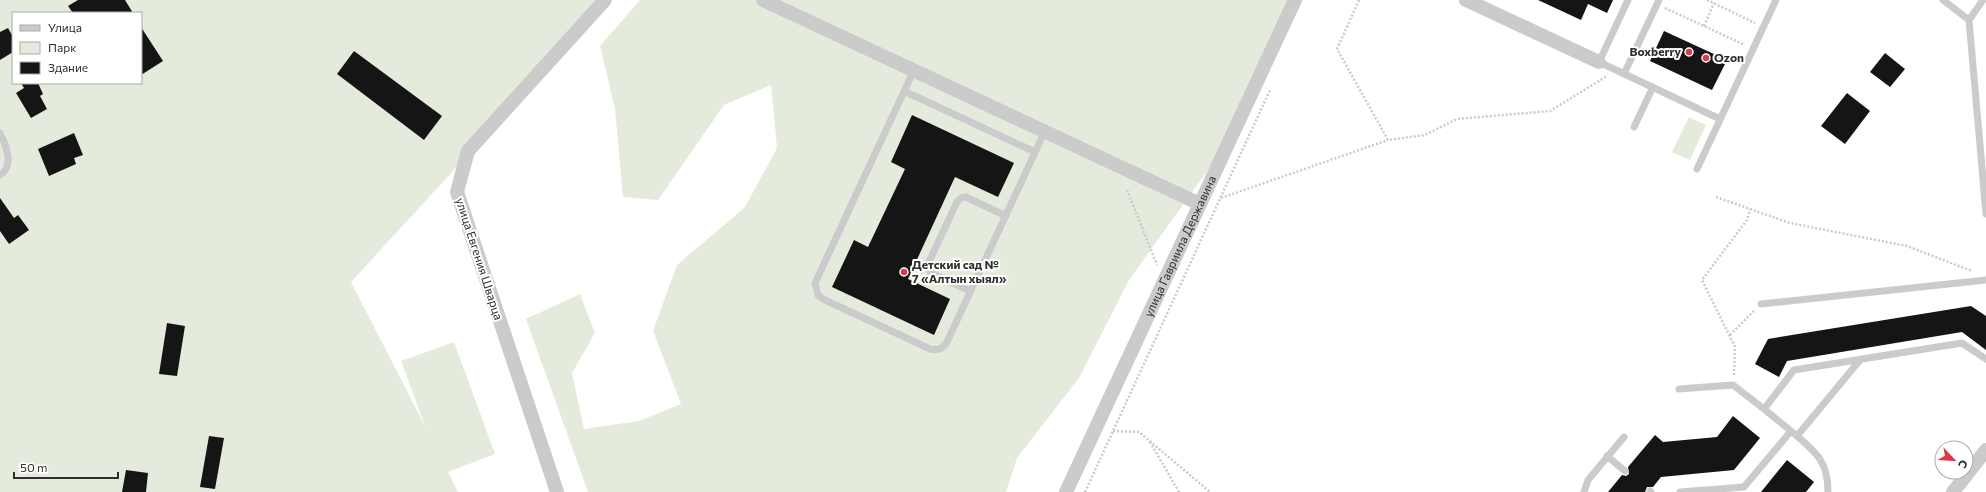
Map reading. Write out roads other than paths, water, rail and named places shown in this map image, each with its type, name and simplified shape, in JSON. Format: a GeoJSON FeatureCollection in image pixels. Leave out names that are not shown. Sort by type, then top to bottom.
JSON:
{"type":"FeatureCollection","features":[{"type":"Feature","properties":{"kind":"street","name":"улица Евгения Шварца"},"geometry":{"type":"LineString","coordinates":[[557,492],[457,192],[468,151],[605,0]]}},
{"type":"Feature","properties":{"kind":"street"},"geometry":{"type":"LineString","coordinates":[[763,0],[1200,204]]}},
{"type":"Feature","properties":{"kind":"street","name":"улица Гавриила Державина"},"geometry":{"type":"LineString","coordinates":[[1066,492],[1295,0]]}},
{"type":"Feature","properties":{"kind":"street"},"geometry":{"type":"LineString","coordinates":[[1466,0],[1599,62]]}},
{"type":"Feature","properties":{"kind":"street"},"geometry":{"type":"LineString","coordinates":[[1953,492],[1986,450]]}},
{"type":"Feature","properties":{"kind":"lane"},"geometry":{"type":"LineString","coordinates":[[1628,0],[1599,62],[1720,119]]}},
{"type":"Feature","properties":{"kind":"lane"},"geometry":{"type":"LineString","coordinates":[[1697,169],[1776,0]]}},
{"type":"Feature","properties":{"kind":"lane"},"geometry":{"type":"LineString","coordinates":[[1943,0],[1969,20]]}},
{"type":"Feature","properties":{"kind":"lane"},"geometry":{"type":"LineString","coordinates":[[1983,0],[1969,20],[1986,214]]}},
{"type":"Feature","properties":{"kind":"lane"},"geometry":{"type":"LineString","coordinates":[[1624,74],[1658,2]]}},
{"type":"Feature","properties":{"kind":"lane"},"geometry":{"type":"LineString","coordinates":[[914,70],[815,283],[815,289],[818,295],[823,299],[930,349],[936,350],[942,348],[946,344],[1045,132]]}},
{"type":"Feature","properties":{"kind":"lane"},"geometry":{"type":"LineString","coordinates":[[1634,127],[1653,87]]}},
{"type":"Feature","properties":{"kind":"lane"},"geometry":{"type":"LineString","coordinates":[[904,91],[1035,152]]}},
{"type":"Feature","properties":{"kind":"lane"},"geometry":{"type":"LineString","coordinates":[[0,133],[6,144],[9,162],[4,173],[0,175]]}},
{"type":"Feature","properties":{"kind":"lane"},"geometry":{"type":"LineString","coordinates":[[970,291],[931,273],[927,266],[957,202],[961,198],[966,197],[1006,216]]}},
{"type":"Feature","properties":{"kind":"lane"},"geometry":{"type":"LineString","coordinates":[[1761,304],[1986,280]]}},
{"type":"Feature","properties":{"kind":"lane"},"geometry":{"type":"LineString","coordinates":[[1764,409],[1794,370],[1962,343],[1986,359]]}},
{"type":"Feature","properties":{"kind":"lane"},"geometry":{"type":"LineString","coordinates":[[1797,436],[1860,360]]}},
{"type":"Feature","properties":{"kind":"lane"},"geometry":{"type":"LineString","coordinates":[[1679,389],[1733,385],[1817,453],[1828,475],[1828,492]]}},
{"type":"Feature","properties":{"kind":"lane"},"geometry":{"type":"LineString","coordinates":[[1680,492],[1745,489],[1790,431]]}},
{"type":"Feature","properties":{"kind":"lane"},"geometry":{"type":"LineString","coordinates":[[1584,492],[1588,480],[1624,436]]}},
{"type":"Feature","properties":{"kind":"lane"},"geometry":{"type":"LineString","coordinates":[[1608,456],[1625,471]]}},
{"type":"Feature","properties":{"kind":"place","name":"Boxberry"},"geometry":{"type":"Point","coordinates":[1689,52]}},
{"type":"Feature","properties":{"kind":"place","name":"Ozon"},"geometry":{"type":"Point","coordinates":[1706,58]}},
{"type":"Feature","properties":{"kind":"place","name":"Детский сад № 7 «Алтын хыял»"},"geometry":{"type":"Point","coordinates":[904,272]}}]}
